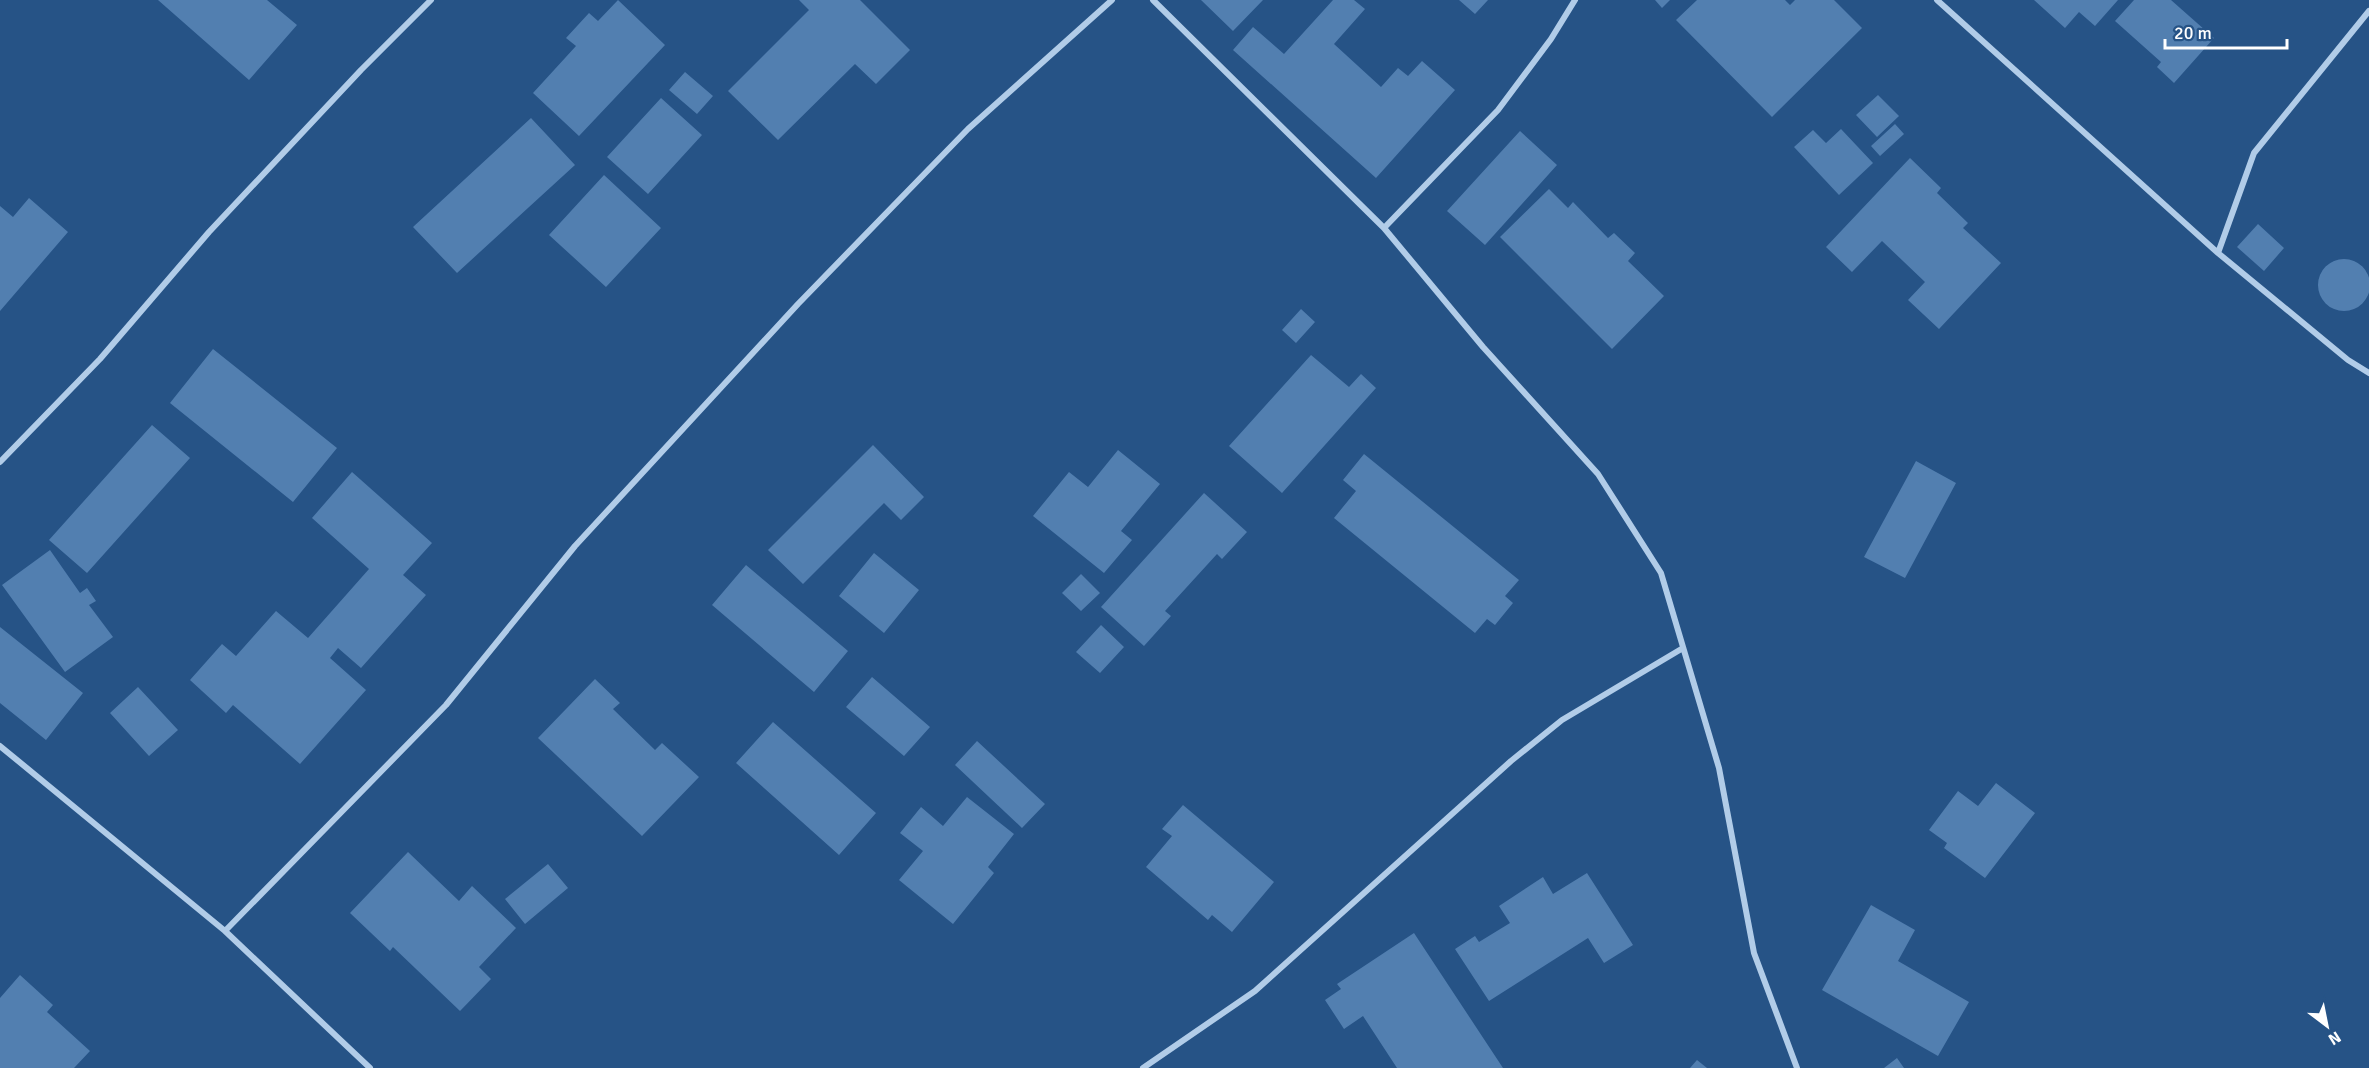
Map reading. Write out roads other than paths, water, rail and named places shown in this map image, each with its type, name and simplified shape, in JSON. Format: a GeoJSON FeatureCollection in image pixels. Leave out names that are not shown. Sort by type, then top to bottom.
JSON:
{"type":"FeatureCollection","features":[{"type":"Feature","properties":{"kind":"street"},"geometry":{"type":"LineString","coordinates":[[0,462],[100,358],[217,223],[361,70],[431,0]]}},
{"type":"Feature","properties":{"kind":"street"},"geometry":{"type":"LineString","coordinates":[[225,931],[446,705],[575,546],[798,304],[968,129],[1112,0]]}},
{"type":"Feature","properties":{"kind":"street"},"geometry":{"type":"LineString","coordinates":[[1153,0],[1384,228],[1483,347],[1598,474],[1661,573],[1719,768],[1754,953],[1797,1068]]}},
{"type":"Feature","properties":{"kind":"street"},"geometry":{"type":"LineString","coordinates":[[1384,228],[1498,110],[1551,39],[1575,0]]}},
{"type":"Feature","properties":{"kind":"street"},"geometry":{"type":"LineString","coordinates":[[1937,0],[2218,254],[2348,360],[2369,373]]}},
{"type":"Feature","properties":{"kind":"street"},"geometry":{"type":"LineString","coordinates":[[2218,254],[2254,153],[2369,11]]}},
{"type":"Feature","properties":{"kind":"street"},"geometry":{"type":"LineString","coordinates":[[1143,1068],[1255,991],[1511,761],[1562,720],[1683,648]]}},
{"type":"Feature","properties":{"kind":"street"},"geometry":{"type":"LineString","coordinates":[[0,746],[225,931],[370,1068]]}}]}
